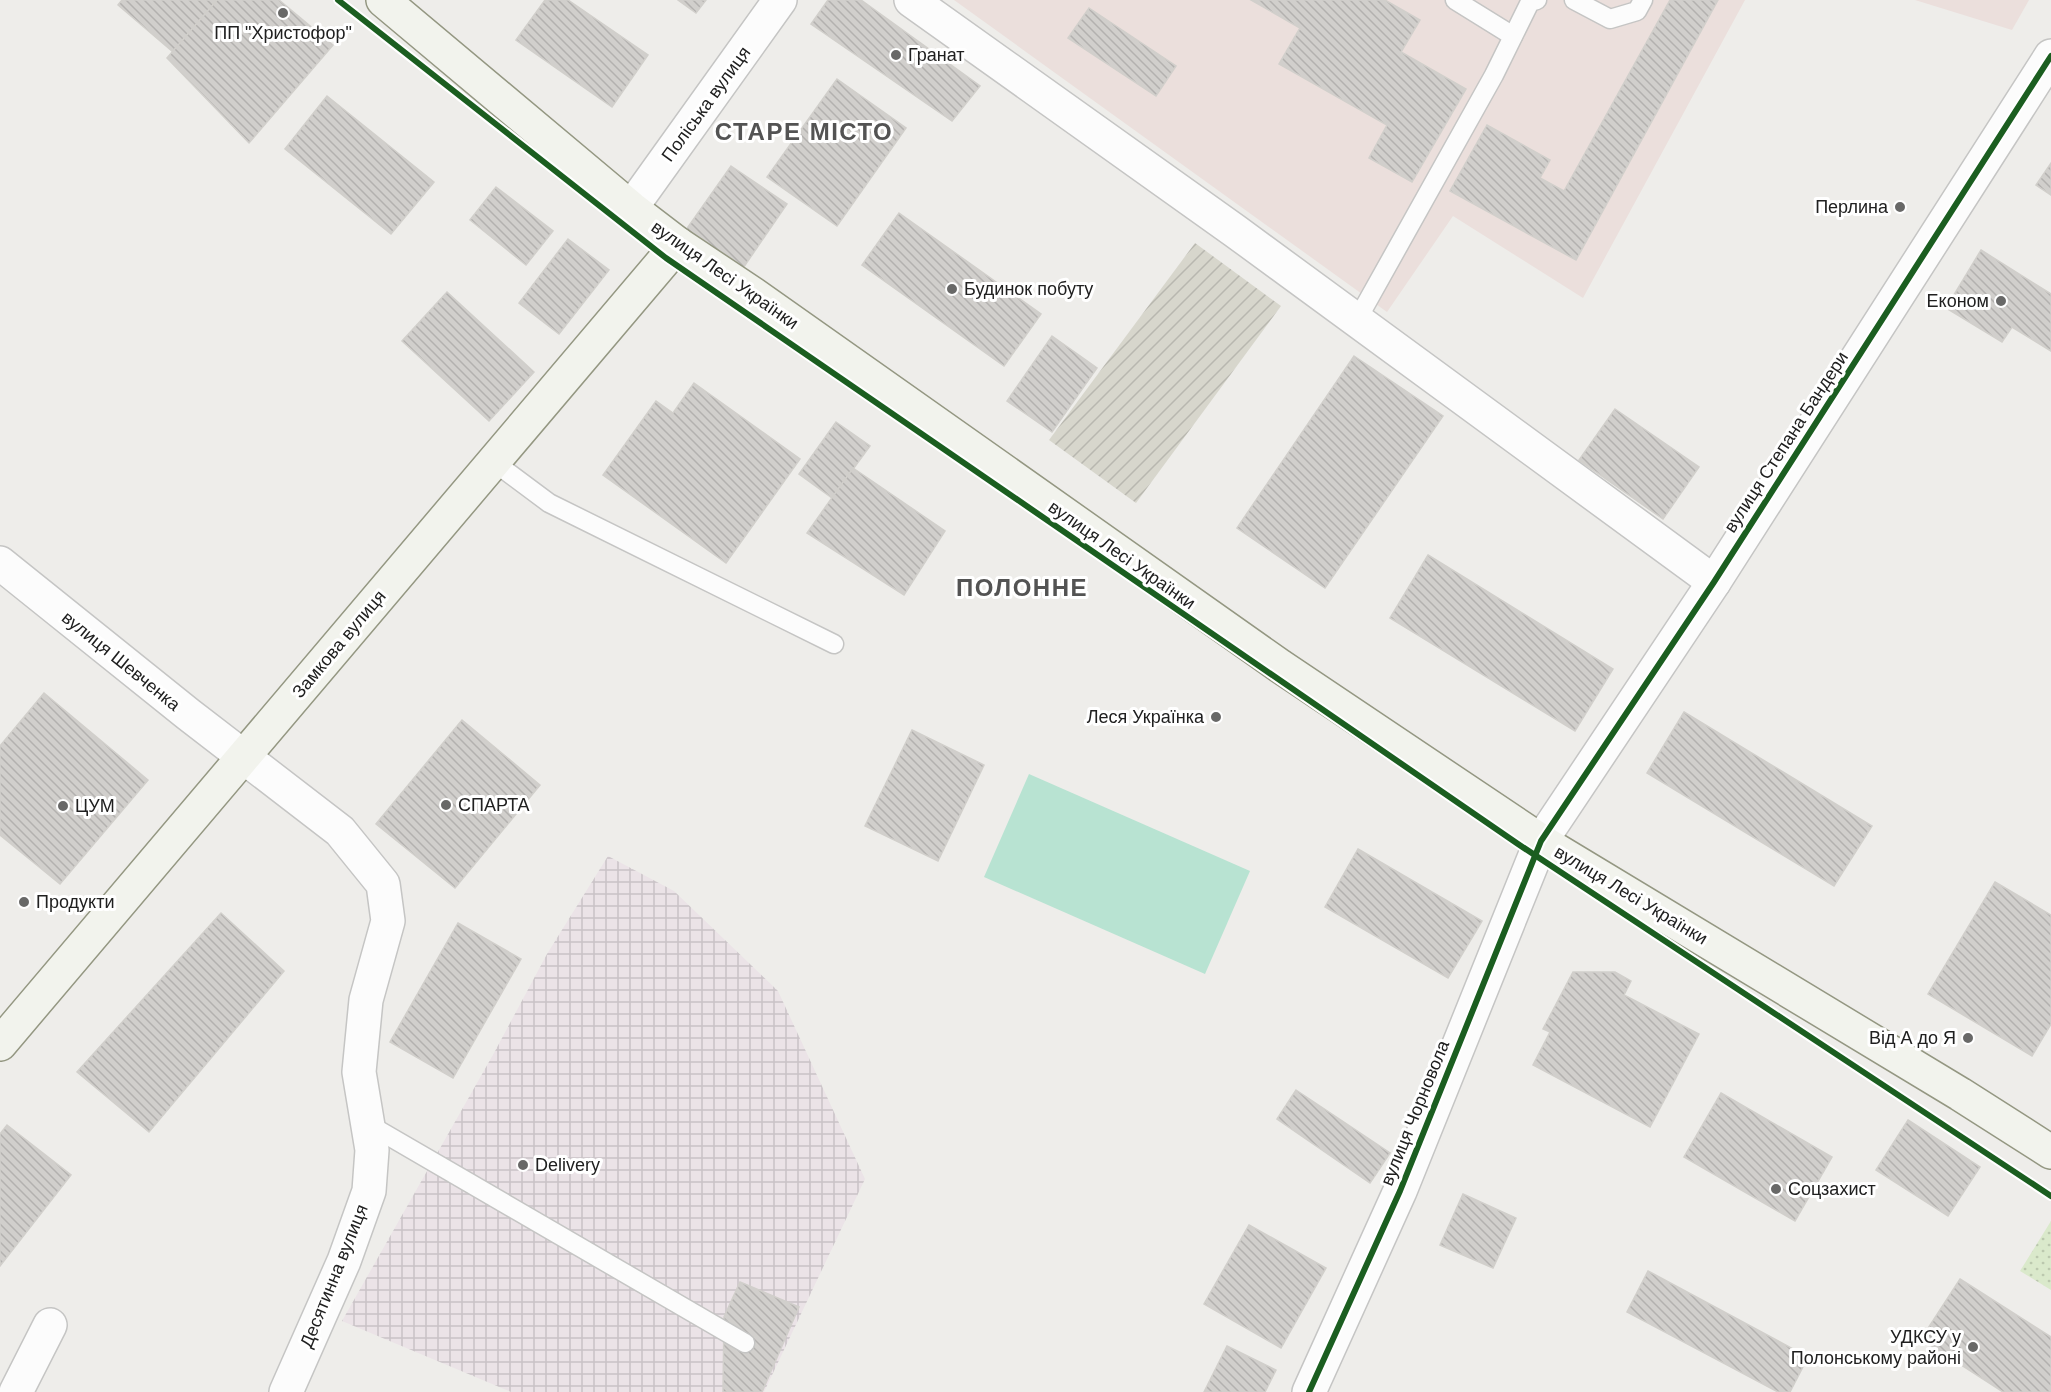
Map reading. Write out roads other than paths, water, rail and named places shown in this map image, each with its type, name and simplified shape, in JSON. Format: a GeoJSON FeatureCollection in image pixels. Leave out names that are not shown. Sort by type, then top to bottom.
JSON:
{"type":"FeatureCollection","features":[{"type":"Feature","properties":{"kind":"main road","name":"вулиця Лесі Українки"},"geometry":{"type":"LineString","coordinates":[[383,0],[631,208],[678,244],[763,301],[1280,666],[1541,841],[1960,1094],[2051,1152]]}},
{"type":"Feature","properties":{"kind":"main road","name":"Замкова вулиця"},"geometry":{"type":"LineString","coordinates":[[1,1041],[678,244]]}},
{"type":"Feature","properties":{"kind":"street","name":"Поліська вулиця"},"geometry":{"type":"LineString","coordinates":[[631,208],[780,0]]}},
{"type":"Feature","properties":{"kind":"street"},"geometry":{"type":"LineString","coordinates":[[911,0],[1235,231],[1714,582]]}},
{"type":"Feature","properties":{"kind":"street","name":"вулиця Степана Бандери"},"geometry":{"type":"LineString","coordinates":[[1541,841],[1714,582],[2051,56]]}},
{"type":"Feature","properties":{"kind":"street","name":"вулиця Шевченка"},"geometry":{"type":"LineString","coordinates":[[0,563],[244,757]]}},
{"type":"Feature","properties":{"kind":"street","name":"Десятинна вулиця"},"geometry":{"type":"LineString","coordinates":[[244,757],[340,831],[382,884],[388,921],[366,1000],[359,1072],[372,1150],[369,1191],[344,1261],[286,1392]]}},
{"type":"Feature","properties":{"kind":"street","name":"вулиця Чорновола"},"geometry":{"type":"LineString","coordinates":[[1309,1392],[1400,1191],[1541,841]]}},
{"type":"Feature","properties":{"kind":"street"},"geometry":{"type":"LineString","coordinates":[[16,1392],[50,1325]]}},
{"type":"Feature","properties":{"kind":"lane"},"geometry":{"type":"LineString","coordinates":[[1455,0],[1513,36]]}},
{"type":"Feature","properties":{"kind":"lane"},"geometry":{"type":"LineString","coordinates":[[1357,320],[1494,75],[1530,2],[1537,0]]}},
{"type":"Feature","properties":{"kind":"lane"},"geometry":{"type":"LineString","coordinates":[[1574,0],[1610,19],[1637,11],[1643,0]]}},
{"type":"Feature","properties":{"kind":"lane"},"geometry":{"type":"LineString","coordinates":[[494,462],[549,503],[834,644]]}},
{"type":"Feature","properties":{"kind":"lane"},"geometry":{"type":"LineString","coordinates":[[368,1124],[745,1343]]}},
{"type":"Feature","properties":{"kind":"place","name":"ПП \"Христофор\""},"geometry":{"type":"Point","coordinates":[283,13]}},
{"type":"Feature","properties":{"kind":"place","name":"Гранат"},"geometry":{"type":"Point","coordinates":[896,55]}},
{"type":"Feature","properties":{"kind":"place","name":"Перлина"},"geometry":{"type":"Point","coordinates":[1900,207]}},
{"type":"Feature","properties":{"kind":"place","name":"Будинок побуту"},"geometry":{"type":"Point","coordinates":[952,289]}},
{"type":"Feature","properties":{"kind":"place","name":"Економ"},"geometry":{"type":"Point","coordinates":[2001,301]}},
{"type":"Feature","properties":{"kind":"place","name":"Леся Українка"},"geometry":{"type":"Point","coordinates":[1216,717]}},
{"type":"Feature","properties":{"kind":"place","name":"СПАРТА"},"geometry":{"type":"Point","coordinates":[446,805]}},
{"type":"Feature","properties":{"kind":"place","name":"ЦУМ"},"geometry":{"type":"Point","coordinates":[63,806]}},
{"type":"Feature","properties":{"kind":"place","name":"Продукти"},"geometry":{"type":"Point","coordinates":[24,902]}},
{"type":"Feature","properties":{"kind":"place","name":"Від А до Я"},"geometry":{"type":"Point","coordinates":[1968,1038]}},
{"type":"Feature","properties":{"kind":"place","name":"Delivery"},"geometry":{"type":"Point","coordinates":[523,1165]}},
{"type":"Feature","properties":{"kind":"place","name":"Соцзахист"},"geometry":{"type":"Point","coordinates":[1776,1189]}},
{"type":"Feature","properties":{"kind":"place","name":"УДКСУ у Полонському районi"},"geometry":{"type":"Point","coordinates":[1973,1347]}},
{"type":"Feature","properties":{"kind":"district","name":"СТАРЕ МІСТО"},"geometry":{"type":"Point","coordinates":[804,131]}},
{"type":"Feature","properties":{"kind":"district","name":"ПОЛОННЕ"},"geometry":{"type":"Point","coordinates":[1022,587]}}]}
